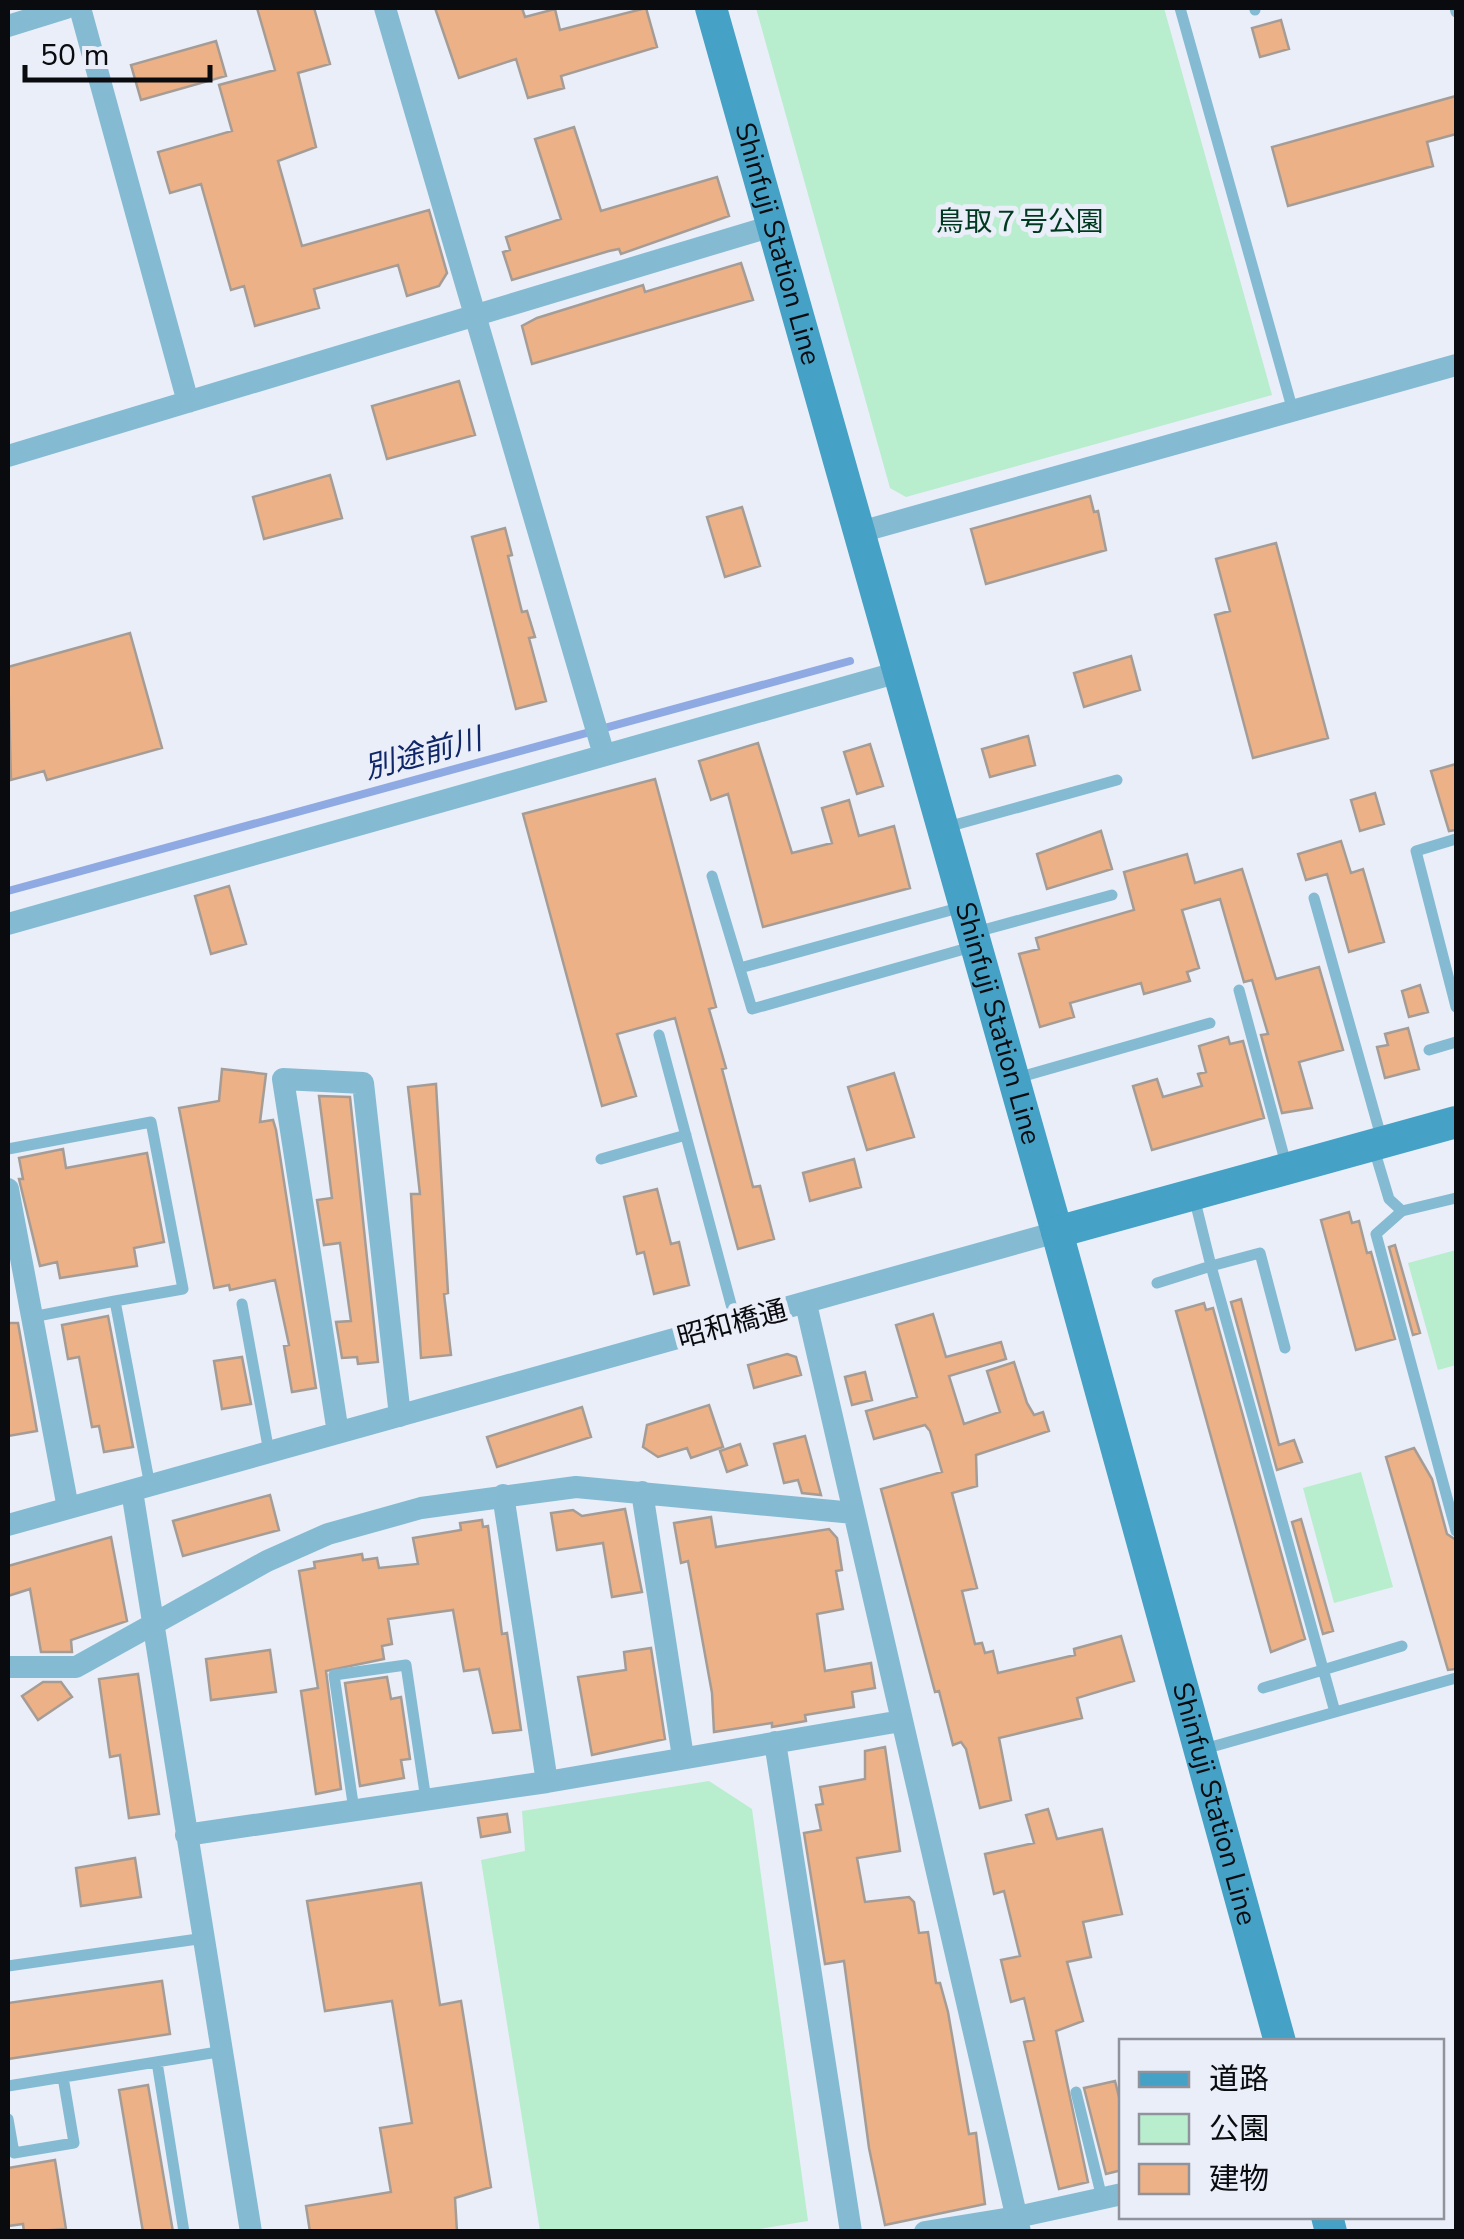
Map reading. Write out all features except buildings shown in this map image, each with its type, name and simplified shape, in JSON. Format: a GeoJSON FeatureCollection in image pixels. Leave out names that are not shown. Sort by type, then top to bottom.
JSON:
{"type":"FeatureCollection","features":[{"type":"Feature","properties":{"kind":"main road","name":"Shinfuji Station Line"},"geometry":{"type":"LineString","coordinates":[[711,8],[972,928],[1279,2039]]}},
{"type":"Feature","properties":{"kind":"main road","name":"昭和橋通"},"geometry":{"type":"LineString","coordinates":[[1057,1232],[1456,1122]]}},
{"type":"Feature","properties":{"kind":"street"},"geometry":{"type":"LineString","coordinates":[[8,26],[66,8]]}},
{"type":"Feature","properties":{"kind":"street"},"geometry":{"type":"LineString","coordinates":[[80,8],[188,402]]}},
{"type":"Feature","properties":{"kind":"street"},"geometry":{"type":"LineString","coordinates":[[386,8],[604,755]]}},
{"type":"Feature","properties":{"kind":"street"},"geometry":{"type":"LineString","coordinates":[[8,456],[772,226]]}},
{"type":"Feature","properties":{"kind":"street"},"geometry":{"type":"LineString","coordinates":[[860,532],[1456,365]]}},
{"type":"Feature","properties":{"kind":"street"},"geometry":{"type":"LineString","coordinates":[[8,924],[899,672]]}},
{"type":"Feature","properties":{"kind":"street"},"geometry":{"type":"LineString","coordinates":[[338,1433],[283,1078],[363,1083],[400,1416]]}},
{"type":"Feature","properties":{"kind":"street"},"geometry":{"type":"LineString","coordinates":[[8,1189],[68,1508]]}},
{"type":"Feature","properties":{"kind":"street","name":"昭和橋通"},"geometry":{"type":"LineString","coordinates":[[8,1524],[1057,1232]]}},
{"type":"Feature","properties":{"kind":"street"},"geometry":{"type":"LineString","coordinates":[[806,1304],[1019,2224]]}},
{"type":"Feature","properties":{"kind":"street"},"geometry":{"type":"LineString","coordinates":[[8,1667],[76,1666],[267,1561],[328,1534],[421,1508],[576,1487],[854,1512]]}},
{"type":"Feature","properties":{"kind":"street"},"geometry":{"type":"LineString","coordinates":[[141,1488],[153,1625],[252,2232]]}},
{"type":"Feature","properties":{"kind":"street"},"geometry":{"type":"LineString","coordinates":[[642,1492],[683,1757]]}},
{"type":"Feature","properties":{"kind":"street"},"geometry":{"type":"LineString","coordinates":[[503,1495],[547,1782]]}},
{"type":"Feature","properties":{"kind":"street"},"geometry":{"type":"LineString","coordinates":[[186,1835],[547,1782],[901,1721]]}},
{"type":"Feature","properties":{"kind":"street"},"geometry":{"type":"LineString","coordinates":[[775,1742],[851,2232]]}},
{"type":"Feature","properties":{"kind":"street"},"geometry":{"type":"LineString","coordinates":[[925,2232],[1019,2224],[1112,2196]]}},
{"type":"Feature","properties":{"kind":"lane"},"geometry":{"type":"LineString","coordinates":[[1180,8],[1293,411]]}},
{"type":"Feature","properties":{"kind":"lane"},"geometry":{"type":"LineString","coordinates":[[944,828],[1116,780]]}},
{"type":"Feature","properties":{"kind":"lane"},"geometry":{"type":"LineString","coordinates":[[1456,839],[1416,851],[1456,1008]]}},
{"type":"Feature","properties":{"kind":"lane"},"geometry":{"type":"LineString","coordinates":[[712,876],[752,1010],[972,928]]}},
{"type":"Feature","properties":{"kind":"lane"},"geometry":{"type":"LineString","coordinates":[[740,968],[972,928],[1112,895]]}},
{"type":"Feature","properties":{"kind":"lane"},"geometry":{"type":"LineString","coordinates":[[1314,898],[1389,1199],[1402,1210]]}},
{"type":"Feature","properties":{"kind":"lane"},"geometry":{"type":"LineString","coordinates":[[1239,990],[1287,1168]]}},
{"type":"Feature","properties":{"kind":"lane"},"geometry":{"type":"LineString","coordinates":[[1014,1079],[1210,1023]]}},
{"type":"Feature","properties":{"kind":"lane"},"geometry":{"type":"LineString","coordinates":[[658,1035],[736,1323]]}},
{"type":"Feature","properties":{"kind":"lane"},"geometry":{"type":"LineString","coordinates":[[1430,1050],[1456,1042]]}},
{"type":"Feature","properties":{"kind":"lane"},"geometry":{"type":"LineString","coordinates":[[8,1149],[151,1122],[183,1288],[32,1317]]}},
{"type":"Feature","properties":{"kind":"lane"},"geometry":{"type":"LineString","coordinates":[[601,1159],[686,1136]]}},
{"type":"Feature","properties":{"kind":"lane"},"geometry":{"type":"LineString","coordinates":[[1193,1193],[1336,1712]]}},
{"type":"Feature","properties":{"kind":"lane"},"geometry":{"type":"LineString","coordinates":[[1456,1198],[1402,1210],[1376,1234],[1456,1531]]}},
{"type":"Feature","properties":{"kind":"lane"},"geometry":{"type":"LineString","coordinates":[[1157,1283],[1260,1254],[1284,1348]]}},
{"type":"Feature","properties":{"kind":"lane"},"geometry":{"type":"LineString","coordinates":[[115,1301],[141,1488]]}},
{"type":"Feature","properties":{"kind":"lane"},"geometry":{"type":"LineString","coordinates":[[242,1304],[269,1452]]}},
{"type":"Feature","properties":{"kind":"lane"},"geometry":{"type":"LineString","coordinates":[[1263,1688],[1402,1646]]}},
{"type":"Feature","properties":{"kind":"lane"},"geometry":{"type":"LineString","coordinates":[[354,1810],[334,1676],[388,1667],[406,1665],[426,1800]]}},
{"type":"Feature","properties":{"kind":"lane"},"geometry":{"type":"LineString","coordinates":[[1200,1750],[1456,1678]]}},
{"type":"Feature","properties":{"kind":"lane"},"geometry":{"type":"LineString","coordinates":[[8,1966],[204,1938]]}},
{"type":"Feature","properties":{"kind":"lane"},"geometry":{"type":"LineString","coordinates":[[8,2086],[224,2051]]}},
{"type":"Feature","properties":{"kind":"lane"},"geometry":{"type":"LineString","coordinates":[[157,2062],[184,2232]]}},
{"type":"Feature","properties":{"kind":"lane"},"geometry":{"type":"LineString","coordinates":[[8,2119],[14,2154],[74,2143],[63,2077]]}},
{"type":"Feature","properties":{"kind":"lane"},"geometry":{"type":"LineString","coordinates":[[1076,2092],[1112,2196]]}},
{"type":"Feature","properties":{"kind":"green space","name":"鳥取７号公園"},"geometry":{"type":"Polygon","coordinates":[[[756,8],[1164,8],[1272,395],[906,497],[890,488],[756,8]]]}},
{"type":"Feature","properties":{"kind":"green space"},"geometry":{"type":"Polygon","coordinates":[[[1456,1250],[1456,1365],[1438,1370],[1408,1263],[1456,1250]]]}},
{"type":"Feature","properties":{"kind":"green space"},"geometry":{"type":"Polygon","coordinates":[[[1361,1472],[1393,1587],[1334,1603],[1303,1488],[1361,1472]]]}},
{"type":"Feature","properties":{"kind":"green space"},"geometry":{"type":"Polygon","coordinates":[[[709,1781],[752,1809],[808,2221],[741,2232],[540,2231],[481,1860],[525,1851],[522,1811],[709,1781]]]}},
{"type":"Feature","properties":{"kind":"waterway","name":"別途前川"},"geometry":{"type":"LineString","coordinates":[[8,891],[850,661]]}}]}
